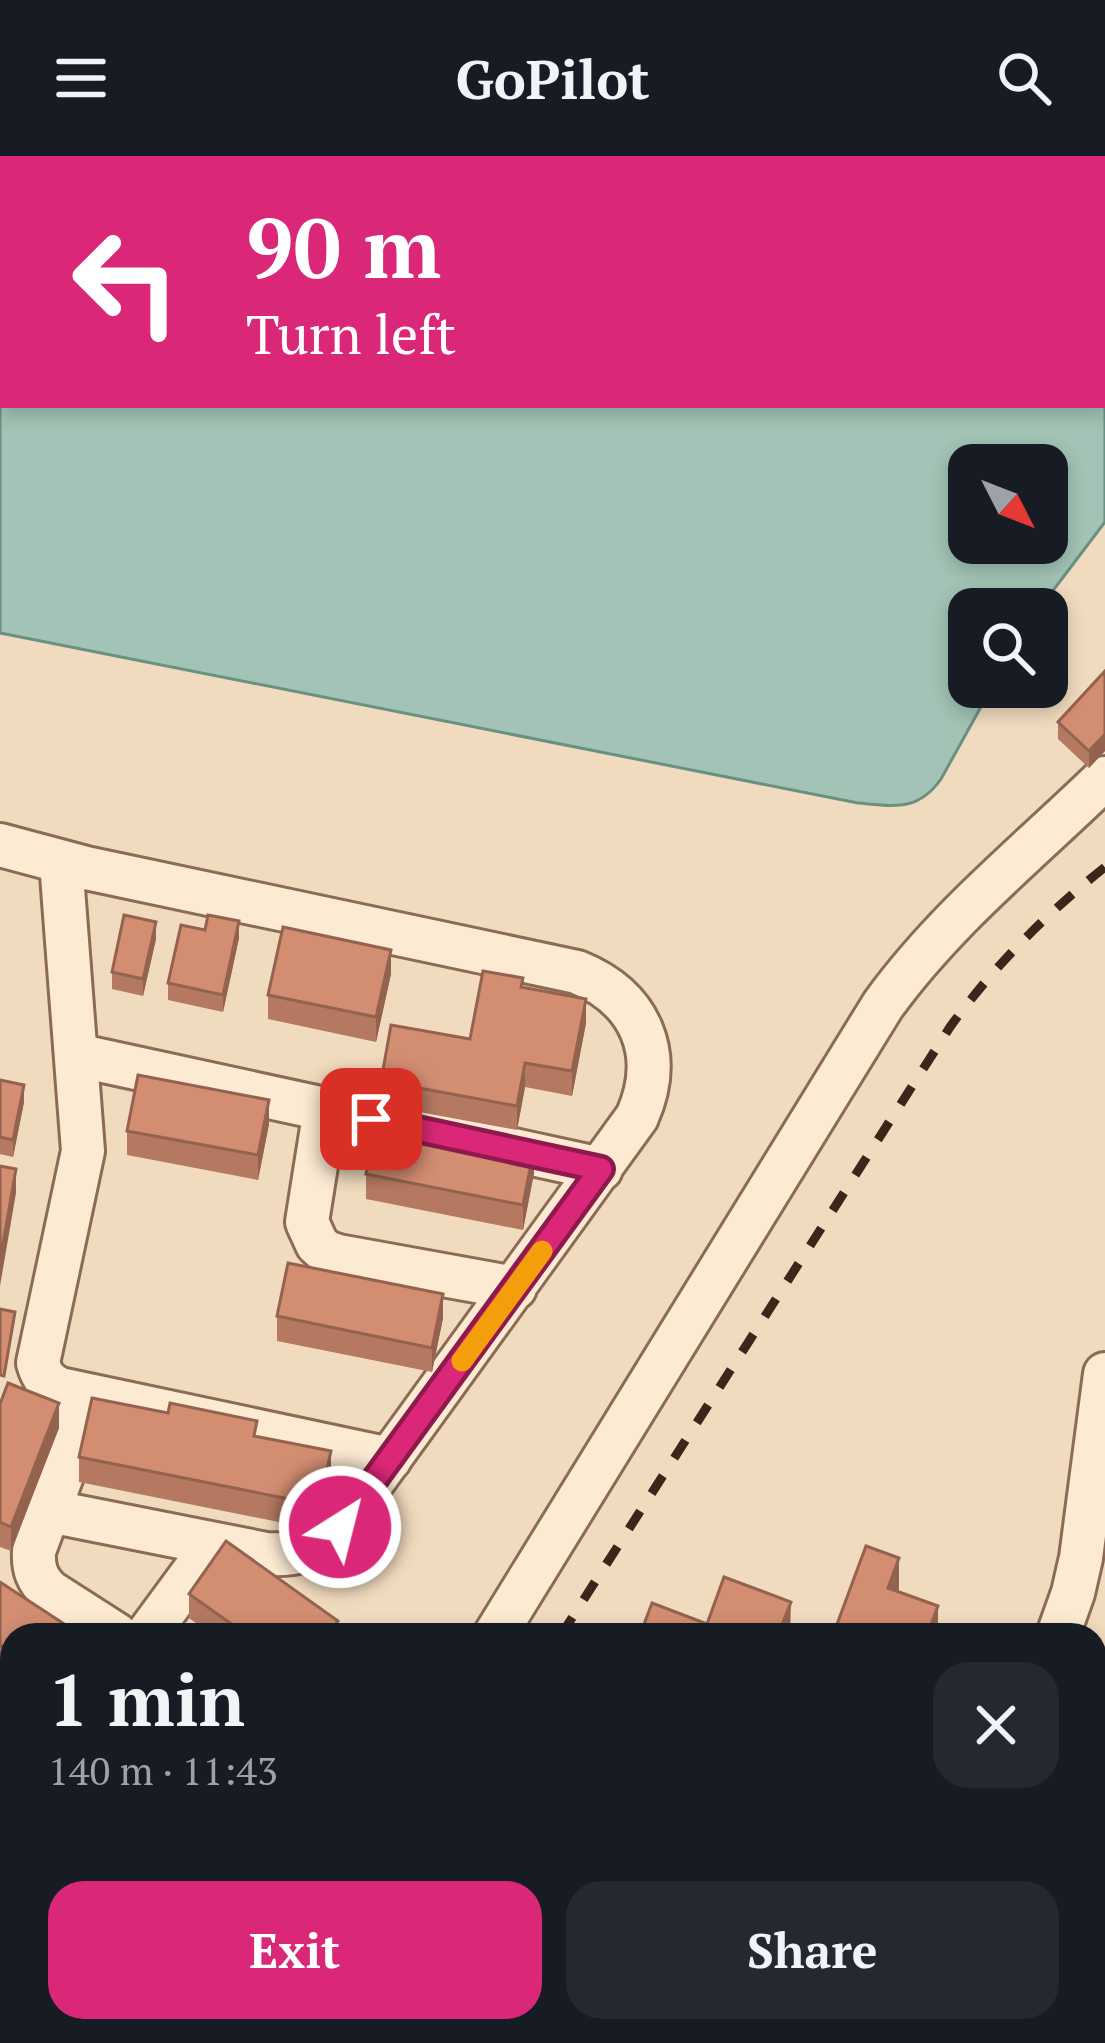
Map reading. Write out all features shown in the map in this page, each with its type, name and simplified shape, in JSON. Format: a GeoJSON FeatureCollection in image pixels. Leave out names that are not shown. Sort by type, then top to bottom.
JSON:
{"type":"FeatureCollection","features":[{"type":"Feature","properties":{"kind":"lane"},"geometry":{"type":"LineString","coordinates":[[502,1623],[883,1005],[954,919],[1105,778]]}},
{"type":"Feature","properties":{"kind":"lane"},"geometry":{"type":"LineString","coordinates":[[0,844],[61,862],[577,973],[596,980],[626,1005],[645,1040],[649,1060],[638,1118],[340,1527],[318,1546],[285,1555],[49,1511]]}},
{"type":"Feature","properties":{"kind":"lane"},"geometry":{"type":"LineString","coordinates":[[61,862],[83,1151],[38,1363],[41,1375],[49,1384],[80,1394],[390,1459]]}},
{"type":"Feature","properties":{"kind":"lane"},"geometry":{"type":"LineString","coordinates":[[76,1055],[601,1169]]}},
{"type":"Feature","properties":{"kind":"lane"},"geometry":{"type":"LineString","coordinates":[[326,1109],[307,1222],[316,1244],[338,1256],[515,1288]]}},
{"type":"Feature","properties":{"kind":"lane"},"geometry":{"type":"LineString","coordinates":[[1062,1623],[1082,1558],[1105,1374]]}},
{"type":"Feature","properties":{"kind":"lane"},"geometry":{"type":"LineString","coordinates":[[80,1394],[67,1462],[34,1551],[36,1574],[50,1592],[98,1623]]}},
{"type":"Feature","properties":{"kind":"lane"},"geometry":{"type":"LineString","coordinates":[[1062,1623],[1105,1528]]}},
{"type":"Feature","properties":{"kind":"lane"},"geometry":{"type":"LineString","coordinates":[[156,1623],[214,1544]]}},
{"type":"Feature","properties":{"kind":"shaded area"},"geometry":{"type":"Polygon","coordinates":[[[0,408],[1105,408],[1105,522],[1055,588],[948,588],[948,708],[980,708],[932,790],[914,802],[858,803],[0,633],[0,408]]]}},
{"type":"Feature","properties":{"kind":"building"},"geometry":{"type":"Polygon","coordinates":[[[1105,671],[1105,734],[1089,751],[1058,722],[1105,671]]]}},
{"type":"Feature","properties":{"kind":"building"},"geometry":{"type":"Polygon","coordinates":[[[124,915],[156,922],[143,979],[112,972],[124,915]]]}},
{"type":"Feature","properties":{"kind":"building"},"geometry":{"type":"Polygon","coordinates":[[[208,915],[239,921],[223,995],[168,983],[181,925],[205,930],[208,915]]]}},
{"type":"Feature","properties":{"kind":"building"},"geometry":{"type":"Polygon","coordinates":[[[283,927],[391,950],[376,1017],[268,995],[283,927]]]}},
{"type":"Feature","properties":{"kind":"building"},"geometry":{"type":"Polygon","coordinates":[[[483,971],[523,978],[521,987],[586,999],[572,1071],[525,1063],[517,1106],[381,1081],[391,1025],[470,1039],[483,971]]]}},
{"type":"Feature","properties":{"kind":"building"},"geometry":{"type":"Polygon","coordinates":[[[138,1075],[269,1100],[258,1155],[127,1131],[138,1075]]]}},
{"type":"Feature","properties":{"kind":"building"},"geometry":{"type":"Polygon","coordinates":[[[0,1080],[24,1085],[13,1140],[0,1137],[0,1080]]]}},
{"type":"Feature","properties":{"kind":"building"},"geometry":{"type":"Polygon","coordinates":[[[378,1118],[534,1148],[523,1205],[366,1174],[378,1118]]]}},
{"type":"Feature","properties":{"kind":"building"},"geometry":{"type":"Polygon","coordinates":[[[0,1166],[16,1169],[0,1261],[0,1166]]]}},
{"type":"Feature","properties":{"kind":"building"},"geometry":{"type":"Polygon","coordinates":[[[288,1263],[443,1294],[432,1348],[277,1316],[288,1263]]]}},
{"type":"Feature","properties":{"kind":"building"},"geometry":{"type":"Polygon","coordinates":[[[0,1309],[15,1312],[4,1376],[0,1375],[0,1309]]]}},
{"type":"Feature","properties":{"kind":"building"},"geometry":{"type":"Polygon","coordinates":[[[8,1383],[59,1403],[11,1527],[0,1522],[0,1404],[8,1383]]]}},
{"type":"Feature","properties":{"kind":"building"},"geometry":{"type":"Polygon","coordinates":[[[92,1398],[168,1413],[170,1403],[257,1421],[254,1436],[331,1451],[319,1505],[79,1457],[92,1398]]]}},
{"type":"Feature","properties":{"kind":"building"},"geometry":{"type":"Polygon","coordinates":[[[226,1541],[338,1621],[230,1623],[189,1594],[226,1541]]]}},
{"type":"Feature","properties":{"kind":"building"},"geometry":{"type":"Polygon","coordinates":[[[866,1546],[899,1558],[888,1588],[938,1606],[932,1623],[837,1623],[866,1546]]]}},
{"type":"Feature","properties":{"kind":"building"},"geometry":{"type":"Polygon","coordinates":[[[724,1577],[791,1602],[783,1623],[707,1623],[724,1577]]]}},
{"type":"Feature","properties":{"kind":"building"},"geometry":{"type":"Polygon","coordinates":[[[0,1582],[63,1623],[0,1623],[0,1582]]]}},
{"type":"Feature","properties":{"kind":"building"},"geometry":{"type":"Polygon","coordinates":[[[652,1603],[704,1623],[644,1623],[652,1603]]]}},
{"type":"Feature","properties":{"kind":"railway"},"geometry":{"type":"LineString","coordinates":[[569,1623],[950,1027],[1022,942],[1105,867]]}},
{"type":"Feature","properties":{"kind":"slow traffic"},"geometry":{"type":"LineString","coordinates":[[462,1361],[542,1251]]}},
{"type":"Feature","properties":{"kind":"route"},"geometry":{"type":"LineString","coordinates":[[340,1527],[601,1169],[371,1119]]}}]}
